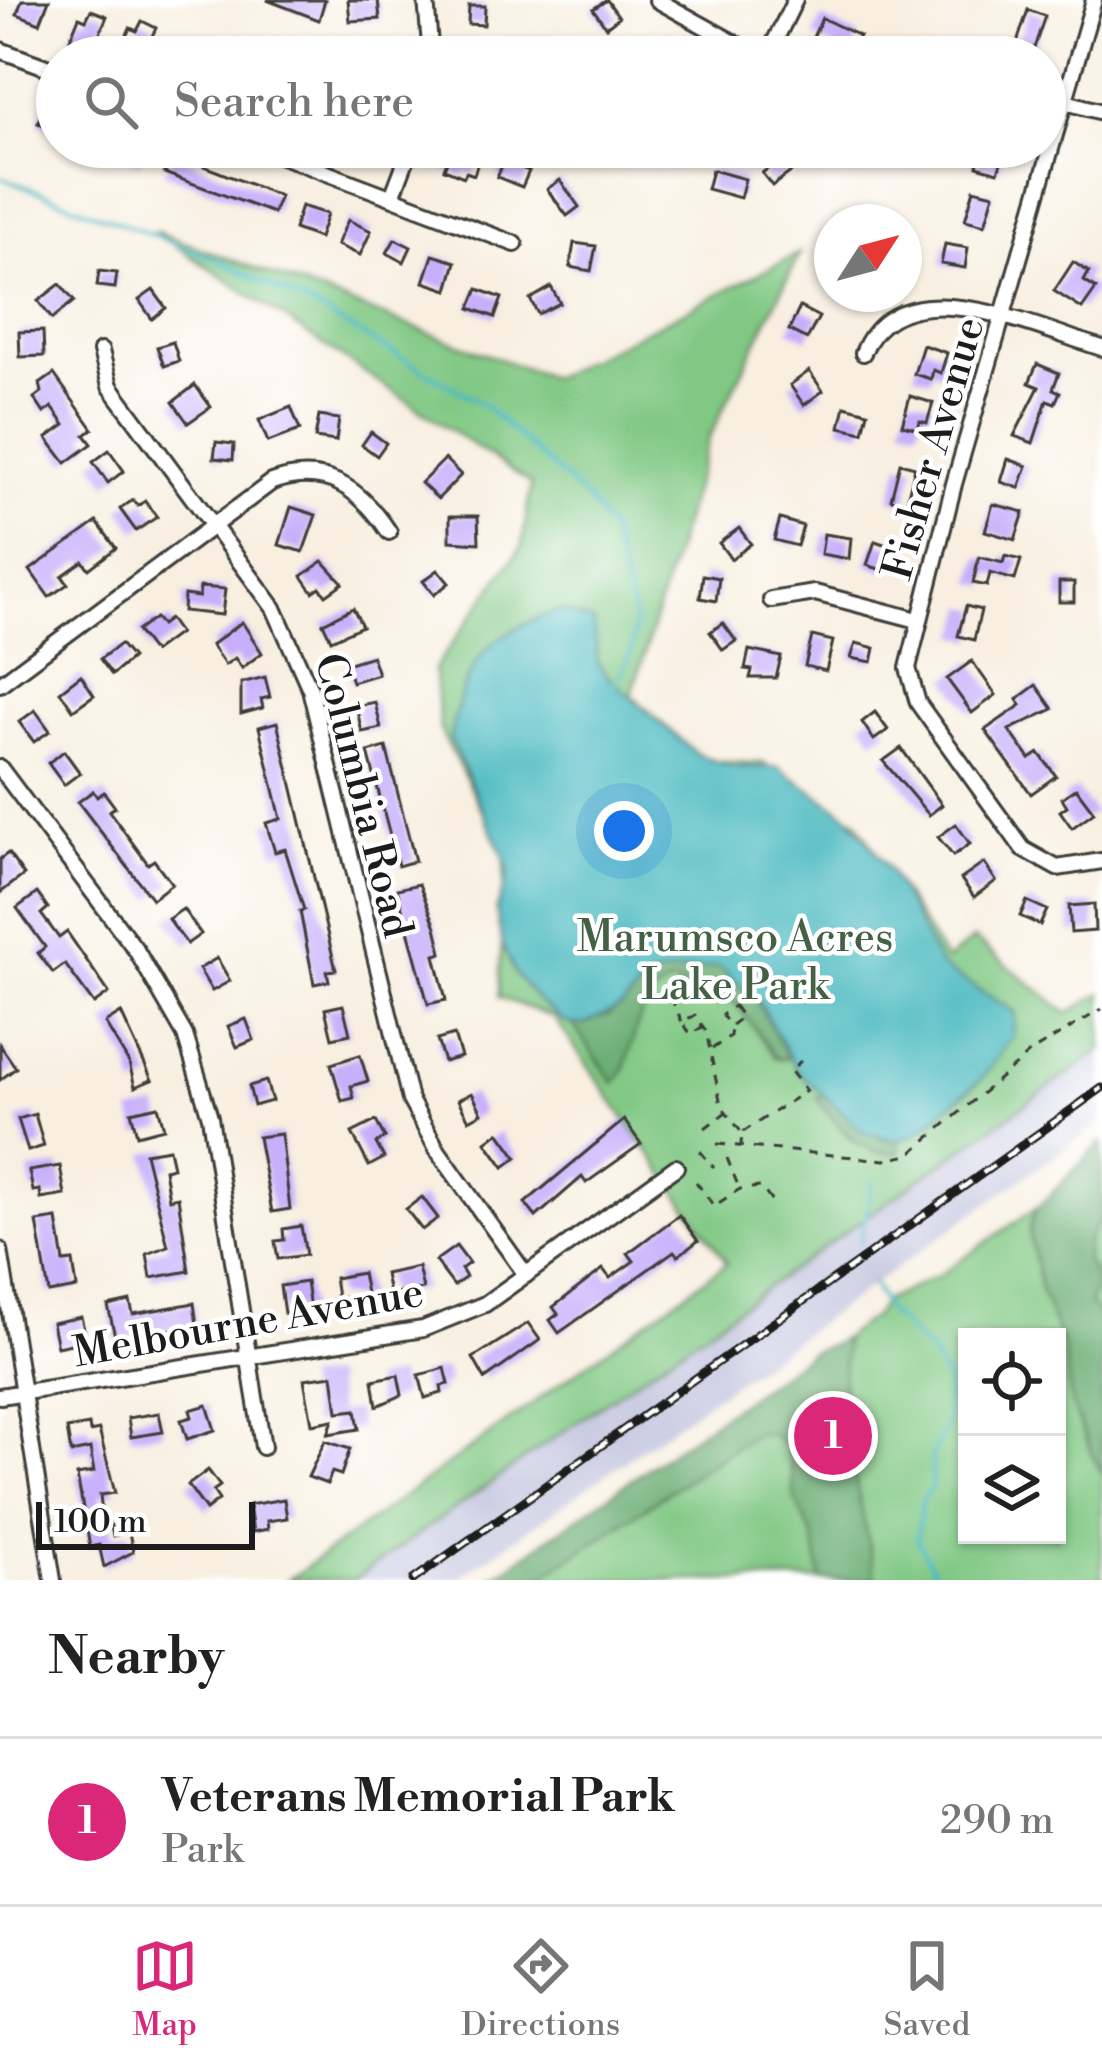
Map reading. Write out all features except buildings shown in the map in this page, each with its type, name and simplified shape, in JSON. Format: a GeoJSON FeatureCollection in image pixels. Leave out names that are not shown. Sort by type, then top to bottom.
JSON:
{"type":"FeatureCollection","features":[{"type":"Feature","properties":{"kind":"street"},"geometry":{"type":"LineString","coordinates":[[426,0],[429,36]]}},
{"type":"Feature","properties":{"kind":"street"},"geometry":{"type":"LineString","coordinates":[[657,0],[725,36]]}},
{"type":"Feature","properties":{"kind":"street"},"geometry":{"type":"LineString","coordinates":[[775,36],[795,0]]}},
{"type":"Feature","properties":{"kind":"street","name":"Fisher Avenue"},"geometry":{"type":"LineString","coordinates":[[1066,102],[1094,0]]}},
{"type":"Feature","properties":{"kind":"street"},"geometry":{"type":"LineString","coordinates":[[0,50],[36,63]]}},
{"type":"Feature","properties":{"kind":"street"},"geometry":{"type":"LineString","coordinates":[[1066,102],[1102,112]]}},
{"type":"Feature","properties":{"kind":"street"},"geometry":{"type":"LineString","coordinates":[[314,168],[515,244]]}},
{"type":"Feature","properties":{"kind":"street"},"geometry":{"type":"LineString","coordinates":[[392,197],[403,168]]}},
{"type":"Feature","properties":{"kind":"street","name":"Fisher Avenue"},"geometry":{"type":"LineString","coordinates":[[1047,168],[917,620],[908,668],[918,704],[1018,842],[1057,868],[1102,861]]}},
{"type":"Feature","properties":{"kind":"street"},"geometry":{"type":"LineString","coordinates":[[863,353],[871,334],[884,322],[917,308],[953,306],[1102,348]]}},
{"type":"Feature","properties":{"kind":"street","name":"Columbia Road"},"geometry":{"type":"LineString","coordinates":[[101,351],[110,386],[274,608],[300,659],[410,1100],[438,1151],[526,1275]]}},
{"type":"Feature","properties":{"kind":"street"},"geometry":{"type":"LineString","coordinates":[[0,683],[272,482],[304,474],[346,484],[389,532]]}},
{"type":"Feature","properties":{"kind":"street"},"geometry":{"type":"LineString","coordinates":[[771,600],[815,592],[917,620]]}},
{"type":"Feature","properties":{"kind":"street"},"geometry":{"type":"LineString","coordinates":[[0,768],[136,950],[185,1035],[210,1117],[262,1447]]}},
{"type":"Feature","properties":{"kind":"street","name":"Melbourne Avenue"},"geometry":{"type":"LineString","coordinates":[[0,1396],[423,1329],[484,1304],[676,1168]]}},
{"type":"Feature","properties":{"kind":"street"},"geometry":{"type":"LineString","coordinates":[[0,1250],[52,1580]]}},
{"type":"Feature","properties":{"kind":"path"},"geometry":{"type":"LineString","coordinates":[[682,974],[674,1005],[691,1035],[703,1026]]}},
{"type":"Feature","properties":{"kind":"path"},"geometry":{"type":"LineString","coordinates":[[717,1144],[885,1160],[909,1155],[1032,1051],[1102,1009]]}},
{"type":"Feature","properties":{"kind":"path"},"geometry":{"type":"LineString","coordinates":[[683,1024],[695,1015],[703,1026],[726,1112],[742,1133],[740,1146]]}},
{"type":"Feature","properties":{"kind":"path"},"geometry":{"type":"LineString","coordinates":[[710,1051],[730,1036],[730,1026]]}},
{"type":"Feature","properties":{"kind":"path"},"geometry":{"type":"LineString","coordinates":[[742,1133],[806,1091],[790,1070],[802,1061]]}},
{"type":"Feature","properties":{"kind":"path"},"geometry":{"type":"LineString","coordinates":[[705,1128],[726,1112]]}},
{"type":"Feature","properties":{"kind":"path"},"geometry":{"type":"LineString","coordinates":[[700,1150],[714,1168]]}},
{"type":"Feature","properties":{"kind":"path"},"geometry":{"type":"LineString","coordinates":[[727,1158],[740,1189]]}},
{"type":"Feature","properties":{"kind":"path"},"geometry":{"type":"LineString","coordinates":[[696,1182],[713,1206],[740,1189],[761,1186],[775,1206]]}},
{"type":"Feature","properties":{"kind":"shaded area"},"geometry":{"type":"Polygon","coordinates":[[[1102,1050],[1102,1122],[457,1580],[354,1580],[1102,1050]]]}},
{"type":"Feature","properties":{"kind":"green space","name":"Marumsco Acres Lake Park"},"geometry":{"type":"Polygon","coordinates":[[[154,231],[551,378],[800,253],[708,440],[632,695],[702,761],[763,763],[856,820],[946,961],[974,939],[1068,1013],[1102,993],[1102,1050],[354,1580],[288,1580],[727,1263],[554,1018],[499,997],[505,854],[440,730],[434,669],[522,546],[531,484],[154,231]]]}},
{"type":"Feature","properties":{"kind":"green space"},"geometry":{"type":"Polygon","coordinates":[[[714,964],[750,992],[789,1058],[776,1058],[735,1002],[715,1001],[671,983],[646,1005],[627,1062],[614,1083],[572,1024],[608,1016],[651,976],[714,964]]]}},
{"type":"Feature","properties":{"kind":"green space"},"geometry":{"type":"Polygon","coordinates":[[[824,1092],[878,1137],[898,1141],[899,1152],[874,1151],[852,1138],[817,1098],[824,1092]]]}},
{"type":"Feature","properties":{"kind":"green space"},"geometry":{"type":"Polygon","coordinates":[[[1102,1142],[1102,1215],[1087,1242],[1086,1261],[1095,1282],[1089,1303],[1102,1319],[1102,1476],[1072,1406],[1066,1328],[1056,1328],[1041,1292],[1029,1232],[1034,1211],[1102,1142]]]}},
{"type":"Feature","properties":{"kind":"green space"},"geometry":{"type":"Polygon","coordinates":[[[1102,1162],[1102,1580],[498,1580],[874,1316],[884,1301],[939,1275],[1102,1162]]]}},
{"type":"Feature","properties":{"kind":"green space"},"geometry":{"type":"Polygon","coordinates":[[[845,1339],[842,1414],[876,1580],[821,1580],[814,1539],[795,1499],[788,1448],[773,1435],[755,1434],[537,1580],[490,1580],[811,1352],[845,1339]]]}},
{"type":"Feature","properties":{"kind":"water"},"geometry":{"type":"Polygon","coordinates":[[[559,610],[594,622],[598,663],[609,678],[697,754],[732,767],[778,767],[848,815],[889,869],[940,966],[1015,1012],[1013,1036],[983,1078],[916,1134],[896,1141],[862,1131],[797,1070],[759,1003],[719,966],[651,976],[622,1007],[583,1025],[566,1023],[515,974],[502,944],[496,911],[508,875],[506,862],[450,738],[464,688],[482,654],[512,631],[559,610]]]}},
{"type":"Feature","properties":{"kind":"waterway"},"geometry":{"type":"LineString","coordinates":[[0,177],[218,260],[319,310],[484,405],[587,499],[609,529],[635,619],[632,650],[613,688]]}},
{"type":"Feature","properties":{"kind":"waterway"},"geometry":{"type":"LineString","coordinates":[[860,1242],[873,1180]]}},
{"type":"Feature","properties":{"kind":"waterway"},"geometry":{"type":"LineString","coordinates":[[872,1283],[888,1312],[929,1351],[948,1382],[948,1423],[932,1454],[931,1488],[922,1499],[917,1539],[939,1580]]}},
{"type":"Feature","properties":{"kind":"railway"},"geometry":{"type":"LineString","coordinates":[[413,1580],[1102,1088]]}},
{"type":"Feature","properties":{"kind":"place","name":"Veterans Memorial Park"},"geometry":{"type":"Point","coordinates":[833,1436]}}]}
